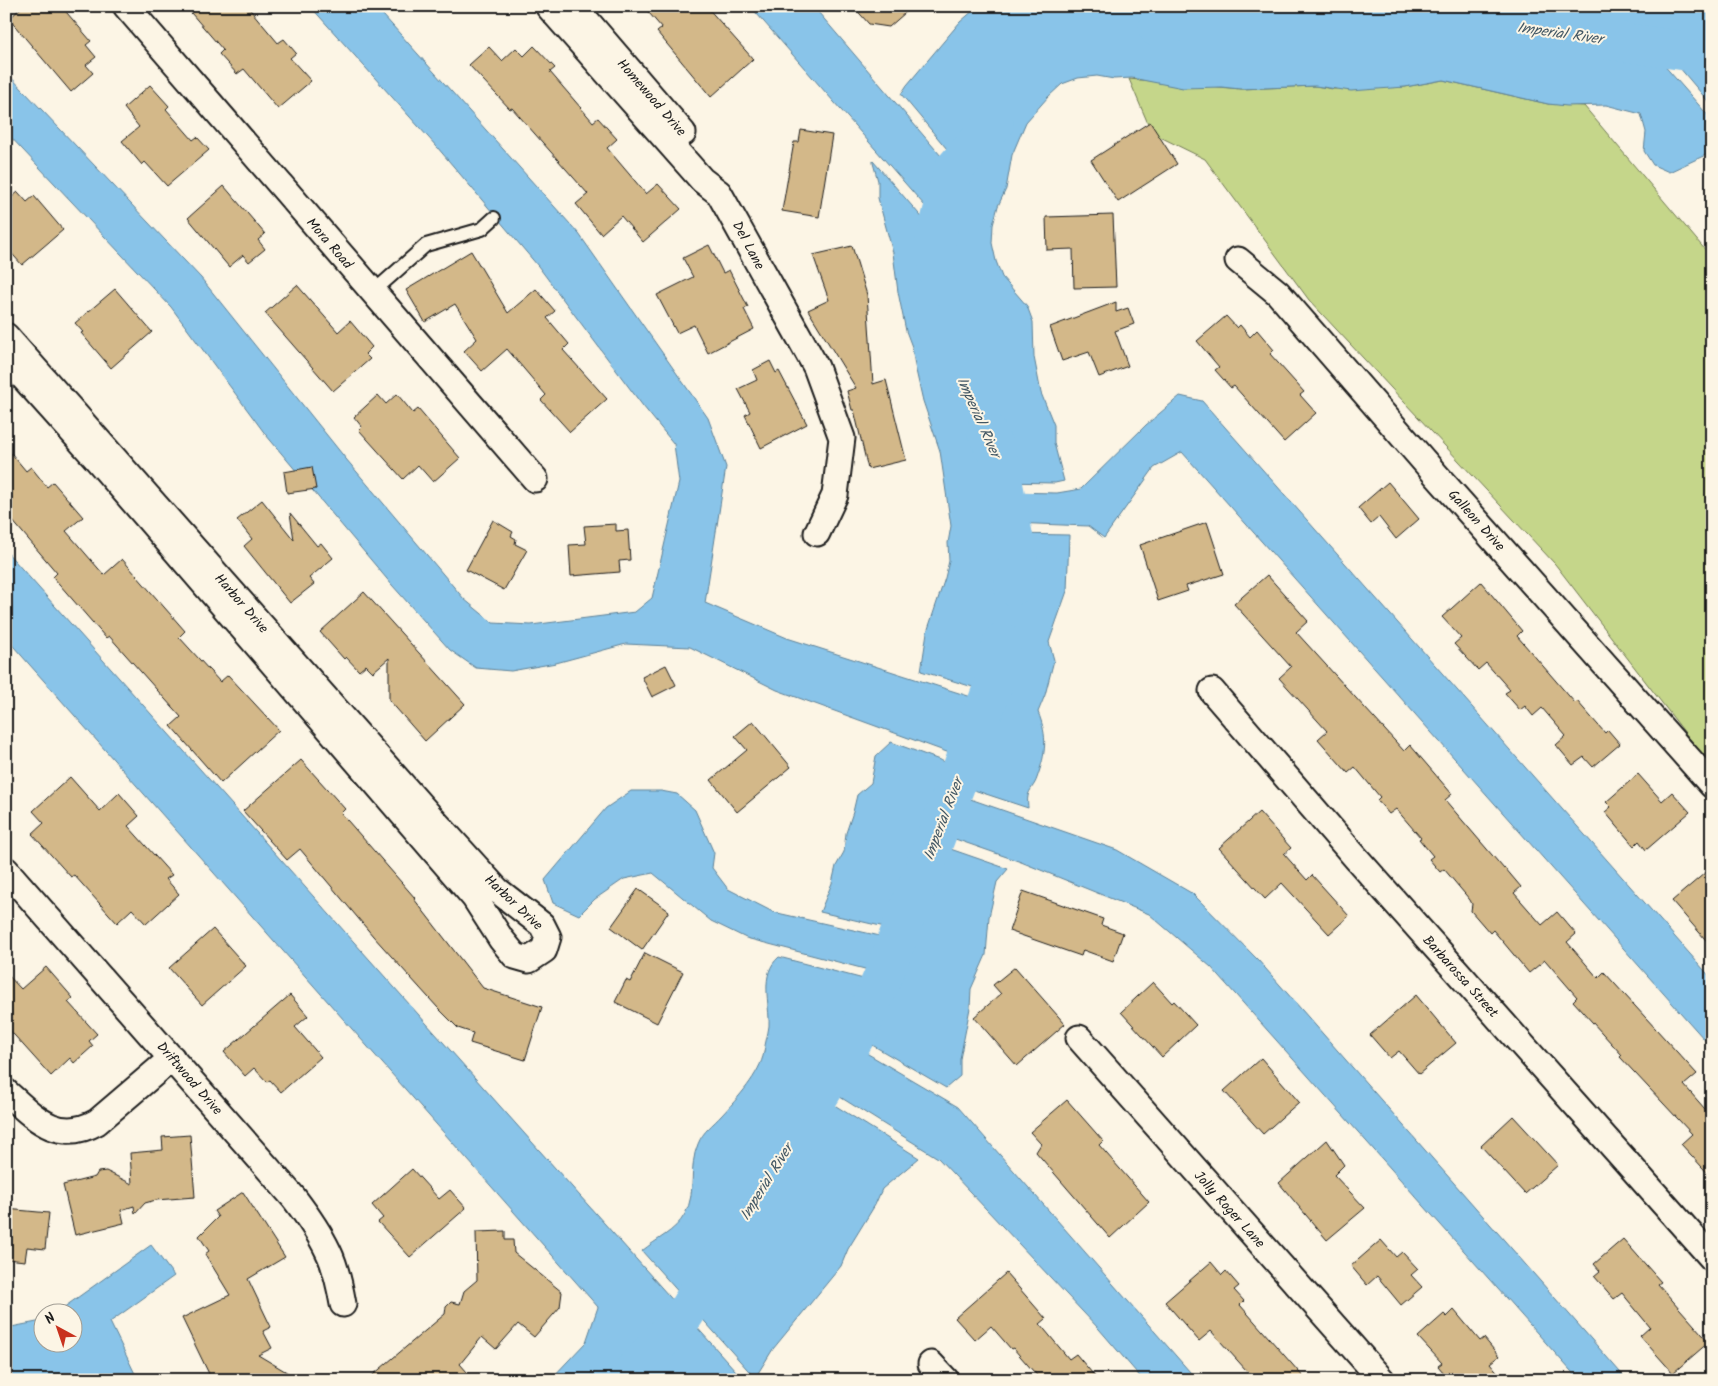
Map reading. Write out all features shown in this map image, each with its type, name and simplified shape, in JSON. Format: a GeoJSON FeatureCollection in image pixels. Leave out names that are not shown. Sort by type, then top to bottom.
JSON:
{"type":"FeatureCollection","features":[{"type":"Feature","properties":{"kind":"street","name":"Mora Road"},"geometry":{"type":"LineString","coordinates":[[126,6],[535,479]]}},
{"type":"Feature","properties":{"kind":"street","name":"Del Lane"},"geometry":{"type":"LineString","coordinates":[[548,6],[702,180],[719,193],[816,367],[842,438],[835,495],[817,533]]}},
{"type":"Feature","properties":{"kind":"street","name":"Homewood Drive"},"geometry":{"type":"LineString","coordinates":[[574,6],[713,167],[719,193]]}},
{"type":"Feature","properties":{"kind":"street","name":"Galleon Drive"},"geometry":{"type":"LineString","coordinates":[[1238,260],[1278,293],[1437,476],[1712,785]]}},
{"type":"Feature","properties":{"kind":"street","name":"Harbor Drive"},"geometry":{"type":"LineString","coordinates":[[6,336],[428,815],[497,890],[542,925],[548,937],[544,950],[529,960],[515,956],[501,939],[474,897],[95,457],[6,358]]}},
{"type":"Feature","properties":{"kind":"street","name":"Barbarossa Street"},"geometry":{"type":"LineString","coordinates":[[1212,691],[1357,859],[1712,1258]]}},
{"type":"Feature","properties":{"kind":"street","name":"Driftwood Drive"},"geometry":{"type":"LineString","coordinates":[[6,870],[294,1198],[316,1229],[329,1252],[338,1277],[344,1304]]}},
{"type":"Feature","properties":{"kind":"street","name":"Jolly Roger Lane"},"geometry":{"type":"LineString","coordinates":[[1079,1038],[1382,1380]]}},
{"type":"Feature","properties":{"kind":"street"},"geometry":{"type":"LineString","coordinates":[[6,1092],[40,1122],[60,1130],[73,1131],[86,1128],[98,1122],[172,1058]]}},
{"type":"Feature","properties":{"kind":"lane"},"geometry":{"type":"LineString","coordinates":[[373,292],[426,245],[482,228],[494,218]]}},
{"type":"Feature","properties":{"kind":"green space"},"geometry":{"type":"Polygon","coordinates":[[[1129,79],[1241,89],[1315,86],[1333,89],[1405,87],[1443,80],[1548,104],[1584,106],[1712,258],[1712,768],[1555,564],[1309,300],[1205,159],[1152,133],[1129,79]]]}},
{"type":"Feature","properties":{"kind":"water"},"geometry":{"type":"Polygon","coordinates":[[[310,6],[375,6],[579,234],[708,418],[726,467],[705,603],[787,638],[987,702],[966,759],[777,690],[690,647],[626,644],[556,663],[511,671],[476,668],[450,650],[392,585],[266,435],[171,307],[6,132],[6,72],[201,278],[346,459],[464,599],[493,623],[531,625],[635,612],[652,598],[679,482],[674,444],[643,406],[538,266],[437,147],[310,6]]]}},
{"type":"Feature","properties":{"kind":"water"},"geometry":{"type":"Polygon","coordinates":[[[750,6],[813,6],[953,170],[939,222],[750,6]]]}},
{"type":"Feature","properties":{"kind":"water"},"geometry":{"type":"Polygon","coordinates":[[[1015,6],[1206,6],[1212,23],[1219,30],[1387,33],[1395,25],[1394,6],[1712,6],[1712,58],[1701,45],[1686,40],[1656,39],[1653,48],[1655,55],[1712,120],[1712,152],[1669,172],[1653,165],[1644,151],[1646,132],[1641,114],[1606,105],[1567,106],[1548,104],[1443,80],[1405,87],[1351,91],[1315,86],[1240,89],[1221,87],[1183,88],[1132,78],[1114,79],[1097,76],[1078,78],[1062,84],[1026,122],[1012,155],[1006,189],[998,206],[993,225],[992,243],[1002,277],[1027,306],[1033,322],[1034,357],[1041,393],[1054,425],[1054,443],[1064,481],[1055,483],[1001,482],[996,486],[996,498],[998,513],[1003,527],[1012,534],[1069,535],[1067,591],[1049,642],[1054,660],[1045,695],[1038,712],[1043,729],[1044,753],[1036,781],[1029,794],[1028,808],[956,784],[950,783],[944,789],[929,829],[931,839],[936,844],[1008,869],[997,882],[989,917],[986,955],[971,989],[970,1008],[960,1059],[960,1076],[946,1088],[855,1035],[849,1033],[842,1038],[816,1081],[815,1091],[919,1158],[882,1189],[875,1205],[848,1249],[841,1266],[773,1349],[755,1378],[642,1251],[676,1226],[685,1214],[691,1197],[693,1162],[700,1139],[741,1094],[758,1069],[762,1060],[769,1026],[767,980],[773,964],[779,957],[883,984],[892,979],[899,968],[907,944],[906,937],[902,932],[820,912],[832,883],[836,866],[844,852],[846,833],[857,795],[871,783],[876,756],[891,742],[964,769],[969,769],[976,763],[997,707],[995,697],[989,692],[921,671],[927,632],[949,561],[948,543],[951,526],[940,451],[923,401],[912,347],[906,331],[893,253],[878,198],[878,181],[873,161],[932,229],[941,233],[946,231],[950,226],[963,174],[962,167],[901,94],[960,22],[974,10],[1009,9],[1015,6]]]}},
{"type":"Feature","properties":{"kind":"water"},"geometry":{"type":"Polygon","coordinates":[[[1216,6],[1385,6],[1386,22],[1221,20],[1216,6]]]}},
{"type":"Feature","properties":{"kind":"water"},"geometry":{"type":"Polygon","coordinates":[[[1663,48],[1695,52],[1712,73],[1712,106],[1663,48]]]}},
{"type":"Feature","properties":{"kind":"water"},"geometry":{"type":"Polygon","coordinates":[[[1180,396],[1202,401],[1712,979],[1712,1048],[1182,452],[1154,468],[1104,538],[1088,526],[1011,523],[1005,492],[1057,493],[1081,489],[1146,425],[1180,396]]]}},
{"type":"Feature","properties":{"kind":"water"},"geometry":{"type":"Polygon","coordinates":[[[6,551],[744,1380],[550,1380],[586,1342],[598,1307],[6,638],[6,551]]]}},
{"type":"Feature","properties":{"kind":"water"},"geometry":{"type":"Polygon","coordinates":[[[631,791],[661,791],[677,794],[695,810],[714,853],[712,868],[728,889],[773,912],[898,940],[884,974],[746,938],[711,921],[653,873],[624,879],[595,899],[579,915],[553,903],[545,880],[606,808],[631,791]]]}},
{"type":"Feature","properties":{"kind":"water"},"geometry":{"type":"Polygon","coordinates":[[[953,793],[1117,850],[1193,894],[1258,960],[1627,1380],[1579,1380],[1211,967],[1149,914],[1021,862],[938,833],[953,793]]]}},
{"type":"Feature","properties":{"kind":"water"},"geometry":{"type":"Polygon","coordinates":[[[851,1044],[958,1107],[1197,1380],[1143,1380],[1099,1329],[938,1158],[824,1087],[851,1044]]]}},
{"type":"Feature","properties":{"kind":"water"},"geometry":{"type":"Polygon","coordinates":[[[151,1245],[174,1276],[110,1322],[138,1380],[6,1380],[6,1328],[32,1323],[32,1354],[82,1354],[82,1304],[69,1304],[151,1245]]]}},
{"type":"Feature","properties":{"kind":"building"},"geometry":{"type":"Polygon","coordinates":[[[23,6],[61,6],[91,41],[86,45],[96,57],[86,65],[93,73],[71,92],[9,19],[23,6]]]}},
{"type":"Feature","properties":{"kind":"building"},"geometry":{"type":"Polygon","coordinates":[[[185,6],[247,6],[278,43],[284,39],[296,53],[290,58],[311,81],[278,109],[244,69],[237,74],[219,54],[223,50],[185,6]]]}},
{"type":"Feature","properties":{"kind":"building"},"geometry":{"type":"Polygon","coordinates":[[[643,6],[706,6],[753,59],[711,97],[657,32],[662,28],[643,6]]]}},
{"type":"Feature","properties":{"kind":"building"},"geometry":{"type":"Polygon","coordinates":[[[853,6],[913,6],[889,27],[869,24],[853,6]]]}},
{"type":"Feature","properties":{"kind":"building"},"geometry":{"type":"Polygon","coordinates":[[[534,46],[555,68],[550,72],[593,122],[598,118],[617,139],[607,148],[646,194],[658,184],[681,209],[643,242],[621,216],[601,234],[576,204],[588,194],[512,108],[510,109],[469,65],[489,47],[502,61],[516,48],[524,56],[534,46]]]}},
{"type":"Feature","properties":{"kind":"building"},"geometry":{"type":"Polygon","coordinates":[[[150,85],[169,106],[166,109],[193,140],[197,137],[209,150],[167,186],[145,162],[142,165],[122,141],[139,127],[124,108],[150,85]]]}},
{"type":"Feature","properties":{"kind":"building"},"geometry":{"type":"Polygon","coordinates":[[[1150,122],[1177,164],[1118,202],[1091,160],[1150,122]]]}},
{"type":"Feature","properties":{"kind":"building"},"geometry":{"type":"Polygon","coordinates":[[[801,130],[832,135],[819,217],[782,211],[794,142],[799,142],[801,130]]]}},
{"type":"Feature","properties":{"kind":"building"},"geometry":{"type":"Polygon","coordinates":[[[224,186],[265,234],[258,240],[265,249],[249,262],[243,255],[229,267],[188,218],[224,186]]]}},
{"type":"Feature","properties":{"kind":"building"},"geometry":{"type":"Polygon","coordinates":[[[18,192],[27,202],[34,196],[63,230],[22,265],[6,247],[6,202],[18,192]]]}},
{"type":"Feature","properties":{"kind":"building"},"geometry":{"type":"Polygon","coordinates":[[[1113,215],[1116,287],[1074,288],[1073,249],[1047,250],[1046,217],[1113,215]]]}},
{"type":"Feature","properties":{"kind":"building"},"geometry":{"type":"Polygon","coordinates":[[[709,245],[723,273],[729,270],[748,307],[744,309],[754,329],[708,353],[694,325],[677,333],[657,295],[693,277],[683,258],[709,245]]]}},
{"type":"Feature","properties":{"kind":"building"},"geometry":{"type":"Polygon","coordinates":[[[852,246],[867,295],[873,384],[886,380],[906,460],[868,469],[854,410],[852,410],[847,391],[856,388],[808,310],[829,300],[813,255],[852,246]]]}},
{"type":"Feature","properties":{"kind":"building"},"geometry":{"type":"Polygon","coordinates":[[[471,251],[508,313],[536,289],[555,311],[547,318],[569,344],[563,350],[607,399],[570,432],[541,400],[546,395],[507,349],[482,371],[464,351],[477,339],[455,304],[425,322],[406,290],[471,251]]]}},
{"type":"Feature","properties":{"kind":"building"},"geometry":{"type":"Polygon","coordinates":[[[297,285],[338,332],[350,321],[372,347],[365,354],[370,359],[333,391],[265,313],[297,285]]]}},
{"type":"Feature","properties":{"kind":"building"},"geometry":{"type":"Polygon","coordinates":[[[115,289],[152,332],[111,368],[81,333],[83,332],[75,323],[115,289]]]}},
{"type":"Feature","properties":{"kind":"building"},"geometry":{"type":"Polygon","coordinates":[[[1116,302],[1116,312],[1128,308],[1134,324],[1115,331],[1128,366],[1099,377],[1089,352],[1062,361],[1050,327],[1116,302]]]}},
{"type":"Feature","properties":{"kind":"building"},"geometry":{"type":"Polygon","coordinates":[[[1226,316],[1237,328],[1240,325],[1250,337],[1257,330],[1274,350],[1270,354],[1304,392],[1300,395],[1316,413],[1284,442],[1234,386],[1231,388],[1215,370],[1219,367],[1197,341],[1226,316]]]}},
{"type":"Feature","properties":{"kind":"building"},"geometry":{"type":"Polygon","coordinates":[[[770,361],[776,373],[779,371],[807,424],[761,448],[745,415],[750,412],[738,389],[757,380],[753,370],[770,361]]]}},
{"type":"Feature","properties":{"kind":"building"},"geometry":{"type":"Polygon","coordinates":[[[397,394],[413,413],[418,409],[460,458],[433,482],[418,465],[403,479],[359,430],[362,427],[354,417],[378,395],[386,404],[397,394]]]}},
{"type":"Feature","properties":{"kind":"building"},"geometry":{"type":"Polygon","coordinates":[[[6,447],[26,471],[31,467],[47,487],[53,482],[83,517],[66,531],[104,575],[122,559],[185,631],[179,637],[220,682],[228,675],[279,730],[221,783],[171,726],[181,717],[109,636],[106,638],[53,577],[57,573],[6,513],[6,447]]]}},
{"type":"Feature","properties":{"kind":"building"},"geometry":{"type":"Polygon","coordinates":[[[312,467],[316,489],[287,493],[284,472],[312,467]]]}},
{"type":"Feature","properties":{"kind":"building"},"geometry":{"type":"Polygon","coordinates":[[[1388,482],[1419,519],[1396,539],[1379,517],[1371,524],[1358,508],[1388,482]]]}},
{"type":"Feature","properties":{"kind":"building"},"geometry":{"type":"Polygon","coordinates":[[[262,500],[294,540],[290,513],[317,546],[321,543],[333,558],[309,578],[314,584],[290,603],[244,546],[252,539],[237,520],[262,500]]]}},
{"type":"Feature","properties":{"kind":"building"},"geometry":{"type":"Polygon","coordinates":[[[493,520],[513,532],[511,536],[516,539],[515,544],[527,550],[504,590],[466,570],[493,520]]]}},
{"type":"Feature","properties":{"kind":"building"},"geometry":{"type":"Polygon","coordinates":[[[1207,522],[1224,574],[1186,586],[1188,591],[1158,601],[1140,545],[1207,522]]]}},
{"type":"Feature","properties":{"kind":"building"},"geometry":{"type":"Polygon","coordinates":[[[616,524],[616,531],[628,530],[630,560],[619,561],[620,572],[571,576],[569,545],[586,544],[584,526],[616,524]]]}},
{"type":"Feature","properties":{"kind":"building"},"geometry":{"type":"Polygon","coordinates":[[[1267,575],[1308,621],[1296,632],[1404,751],[1410,745],[1452,794],[1445,800],[1521,887],[1514,893],[1542,925],[1557,912],[1576,934],[1567,942],[1598,978],[1604,972],[1697,1074],[1684,1085],[1712,1117],[1712,1178],[1681,1144],[1692,1134],[1620,1057],[1622,1055],[1573,1001],[1577,997],[1545,960],[1529,973],[1493,930],[1490,933],[1471,911],[1472,904],[1470,900],[1444,869],[1440,872],[1429,859],[1433,856],[1419,839],[1421,838],[1396,809],[1389,814],[1377,800],[1380,797],[1355,767],[1348,773],[1318,739],[1327,731],[1279,678],[1291,667],[1234,604],[1267,575]]]}},
{"type":"Feature","properties":{"kind":"building"},"geometry":{"type":"Polygon","coordinates":[[[1481,582],[1522,631],[1517,636],[1575,703],[1577,701],[1605,733],[1608,730],[1620,744],[1593,767],[1584,757],[1573,765],[1556,745],[1566,736],[1542,708],[1533,716],[1525,706],[1520,710],[1505,693],[1510,690],[1486,663],[1478,670],[1454,644],[1461,638],[1442,617],[1481,582]]]}},
{"type":"Feature","properties":{"kind":"building"},"geometry":{"type":"Polygon","coordinates":[[[364,592],[465,704],[425,741],[389,700],[389,658],[373,672],[366,665],[359,671],[346,657],[344,659],[320,632],[364,592]]]}},
{"type":"Feature","properties":{"kind":"building"},"geometry":{"type":"Polygon","coordinates":[[[666,665],[676,685],[652,697],[642,677],[666,665]]]}},
{"type":"Feature","properties":{"kind":"building"},"geometry":{"type":"Polygon","coordinates":[[[753,721],[791,767],[737,812],[711,780],[747,750],[735,736],[753,721]]]}},
{"type":"Feature","properties":{"kind":"building"},"geometry":{"type":"Polygon","coordinates":[[[301,760],[345,809],[341,813],[415,898],[483,988],[542,1007],[525,1060],[470,1043],[473,1033],[458,1028],[438,1008],[373,936],[300,849],[287,860],[243,811],[301,760]]]}},
{"type":"Feature","properties":{"kind":"building"},"geometry":{"type":"Polygon","coordinates":[[[1638,774],[1662,801],[1672,792],[1690,812],[1646,850],[1639,841],[1634,846],[1605,812],[1611,807],[1606,802],[1638,774]]]}},
{"type":"Feature","properties":{"kind":"building"},"geometry":{"type":"Polygon","coordinates":[[[70,777],[100,811],[119,793],[139,816],[128,826],[172,875],[166,879],[179,894],[146,924],[132,909],[117,923],[74,875],[71,877],[32,834],[44,823],[33,811],[70,777]]]}},
{"type":"Feature","properties":{"kind":"building"},"geometry":{"type":"Polygon","coordinates":[[[1259,812],[1291,848],[1284,854],[1307,880],[1312,875],[1349,916],[1329,934],[1282,883],[1265,899],[1219,848],[1259,812]]]}},
{"type":"Feature","properties":{"kind":"building"},"geometry":{"type":"Polygon","coordinates":[[[1712,867],[1712,947],[1672,901],[1712,867]]]}},
{"type":"Feature","properties":{"kind":"building"},"geometry":{"type":"Polygon","coordinates":[[[638,889],[669,911],[642,950],[611,927],[638,889]]]}},
{"type":"Feature","properties":{"kind":"building"},"geometry":{"type":"Polygon","coordinates":[[[1023,891],[1103,919],[1101,925],[1123,933],[1113,961],[1083,950],[1081,956],[1009,931],[1023,891]]]}},
{"type":"Feature","properties":{"kind":"building"},"geometry":{"type":"Polygon","coordinates":[[[213,929],[246,966],[202,1005],[169,968],[213,929]]]}},
{"type":"Feature","properties":{"kind":"building"},"geometry":{"type":"Polygon","coordinates":[[[645,953],[683,972],[657,1023],[615,1002],[626,980],[630,982],[645,953]]]}},
{"type":"Feature","properties":{"kind":"building"},"geometry":{"type":"Polygon","coordinates":[[[46,967],[73,998],[68,1002],[97,1034],[89,1041],[93,1046],[74,1063],[70,1058],[51,1076],[6,1026],[6,973],[21,989],[46,967]]]}},
{"type":"Feature","properties":{"kind":"building"},"geometry":{"type":"Polygon","coordinates":[[[1015,967],[1065,1024],[1017,1066],[974,1017],[1001,994],[993,985],[1015,967]]]}},
{"type":"Feature","properties":{"kind":"building"},"geometry":{"type":"Polygon","coordinates":[[[1153,982],[1196,1025],[1162,1057],[1121,1012],[1153,982]]]}},
{"type":"Feature","properties":{"kind":"building"},"geometry":{"type":"Polygon","coordinates":[[[290,995],[308,1016],[295,1027],[321,1057],[281,1092],[270,1080],[267,1082],[254,1068],[245,1076],[224,1052],[290,995]]]}},
{"type":"Feature","properties":{"kind":"building"},"geometry":{"type":"Polygon","coordinates":[[[1416,995],[1456,1043],[1419,1074],[1399,1051],[1390,1058],[1370,1035],[1416,995]]]}},
{"type":"Feature","properties":{"kind":"building"},"geometry":{"type":"Polygon","coordinates":[[[1261,1058],[1299,1102],[1263,1134],[1224,1091],[1261,1058]]]}},
{"type":"Feature","properties":{"kind":"building"},"geometry":{"type":"Polygon","coordinates":[[[1067,1100],[1103,1141],[1099,1145],[1149,1202],[1110,1238],[1036,1152],[1041,1144],[1030,1132],[1067,1100]]]}},
{"type":"Feature","properties":{"kind":"building"},"geometry":{"type":"Polygon","coordinates":[[[1513,1116],[1558,1165],[1525,1194],[1481,1146],[1513,1116]]]}},
{"type":"Feature","properties":{"kind":"building"},"geometry":{"type":"Polygon","coordinates":[[[190,1135],[195,1197],[156,1200],[145,1203],[135,1214],[134,1206],[121,1210],[124,1223],[75,1235],[63,1185],[95,1177],[98,1172],[106,1171],[132,1184],[130,1153],[163,1150],[162,1137],[190,1135]]]}},
{"type":"Feature","properties":{"kind":"building"},"geometry":{"type":"Polygon","coordinates":[[[1327,1140],[1344,1165],[1334,1175],[1365,1208],[1327,1240],[1279,1183],[1327,1140]]]}},
{"type":"Feature","properties":{"kind":"building"},"geometry":{"type":"Polygon","coordinates":[[[412,1169],[439,1199],[450,1190],[466,1208],[410,1257],[378,1222],[383,1218],[372,1205],[412,1169]]]}},
{"type":"Feature","properties":{"kind":"building"},"geometry":{"type":"Polygon","coordinates":[[[243,1192],[285,1257],[248,1279],[271,1327],[263,1331],[272,1348],[258,1355],[300,1380],[212,1380],[182,1318],[230,1295],[205,1254],[209,1251],[199,1236],[218,1217],[214,1211],[243,1192]]]}},
{"type":"Feature","properties":{"kind":"building"},"geometry":{"type":"Polygon","coordinates":[[[6,1209],[49,1213],[45,1249],[27,1247],[25,1261],[6,1259],[6,1209]]]}},
{"type":"Feature","properties":{"kind":"building"},"geometry":{"type":"Polygon","coordinates":[[[505,1231],[505,1240],[513,1240],[514,1253],[562,1292],[560,1307],[534,1337],[518,1324],[496,1349],[482,1337],[460,1364],[474,1380],[367,1380],[445,1314],[446,1307],[451,1302],[460,1304],[464,1291],[477,1280],[476,1232],[505,1231]]]}},
{"type":"Feature","properties":{"kind":"building"},"geometry":{"type":"Polygon","coordinates":[[[1623,1239],[1661,1282],[1658,1284],[1709,1342],[1673,1373],[1640,1336],[1650,1327],[1622,1293],[1614,1299],[1594,1276],[1600,1271],[1594,1264],[1623,1239]]]}},
{"type":"Feature","properties":{"kind":"building"},"geometry":{"type":"Polygon","coordinates":[[[1381,1240],[1396,1257],[1402,1252],[1418,1269],[1411,1275],[1422,1287],[1401,1305],[1377,1276],[1367,1285],[1351,1266],[1381,1240]]]}},
{"type":"Feature","properties":{"kind":"building"},"geometry":{"type":"Polygon","coordinates":[[[1211,1262],[1222,1275],[1226,1271],[1239,1286],[1234,1290],[1244,1301],[1240,1305],[1306,1380],[1255,1380],[1211,1331],[1199,1341],[1165,1302],[1211,1262]]]}},
{"type":"Feature","properties":{"kind":"building"},"geometry":{"type":"Polygon","coordinates":[[[1006,1273],[1046,1319],[1040,1324],[1069,1359],[1076,1354],[1098,1380],[1041,1380],[991,1326],[975,1340],[955,1318],[1006,1273]]]}},
{"type":"Feature","properties":{"kind":"building"},"geometry":{"type":"Polygon","coordinates":[[[1454,1310],[1480,1341],[1484,1338],[1499,1356],[1490,1363],[1504,1380],[1450,1380],[1438,1366],[1442,1363],[1418,1337],[1444,1314],[1447,1317],[1454,1310]]]}},
{"type":"Feature","properties":{"kind":"waterway","name":"Imperial River"},"geometry":{"type":"LineString","coordinates":[[1158,28],[1183,20],[1448,23]]}},
{"type":"Feature","properties":{"kind":"waterway","name":"Imperial River"},"geometry":{"type":"LineString","coordinates":[[1601,39],[1712,53]]}},
{"type":"Feature","properties":{"kind":"waterway","name":"Imperial River"},"geometry":{"type":"LineString","coordinates":[[941,285],[935,241],[953,170],[994,124]]}},
{"type":"Feature","properties":{"kind":"waterway","name":"Imperial River"},"geometry":{"type":"LineString","coordinates":[[986,430],[998,456],[1018,560],[1013,586]]}},
{"type":"Feature","properties":{"kind":"waterway","name":"Imperial River"},"geometry":{"type":"LineString","coordinates":[[792,1140],[860,1029],[884,974],[992,689],[1002,642]]}},
{"type":"Feature","properties":{"kind":"waterway","name":"Imperial River"},"geometry":{"type":"LineString","coordinates":[[626,1380],[685,1314],[718,1261]]}}]}
